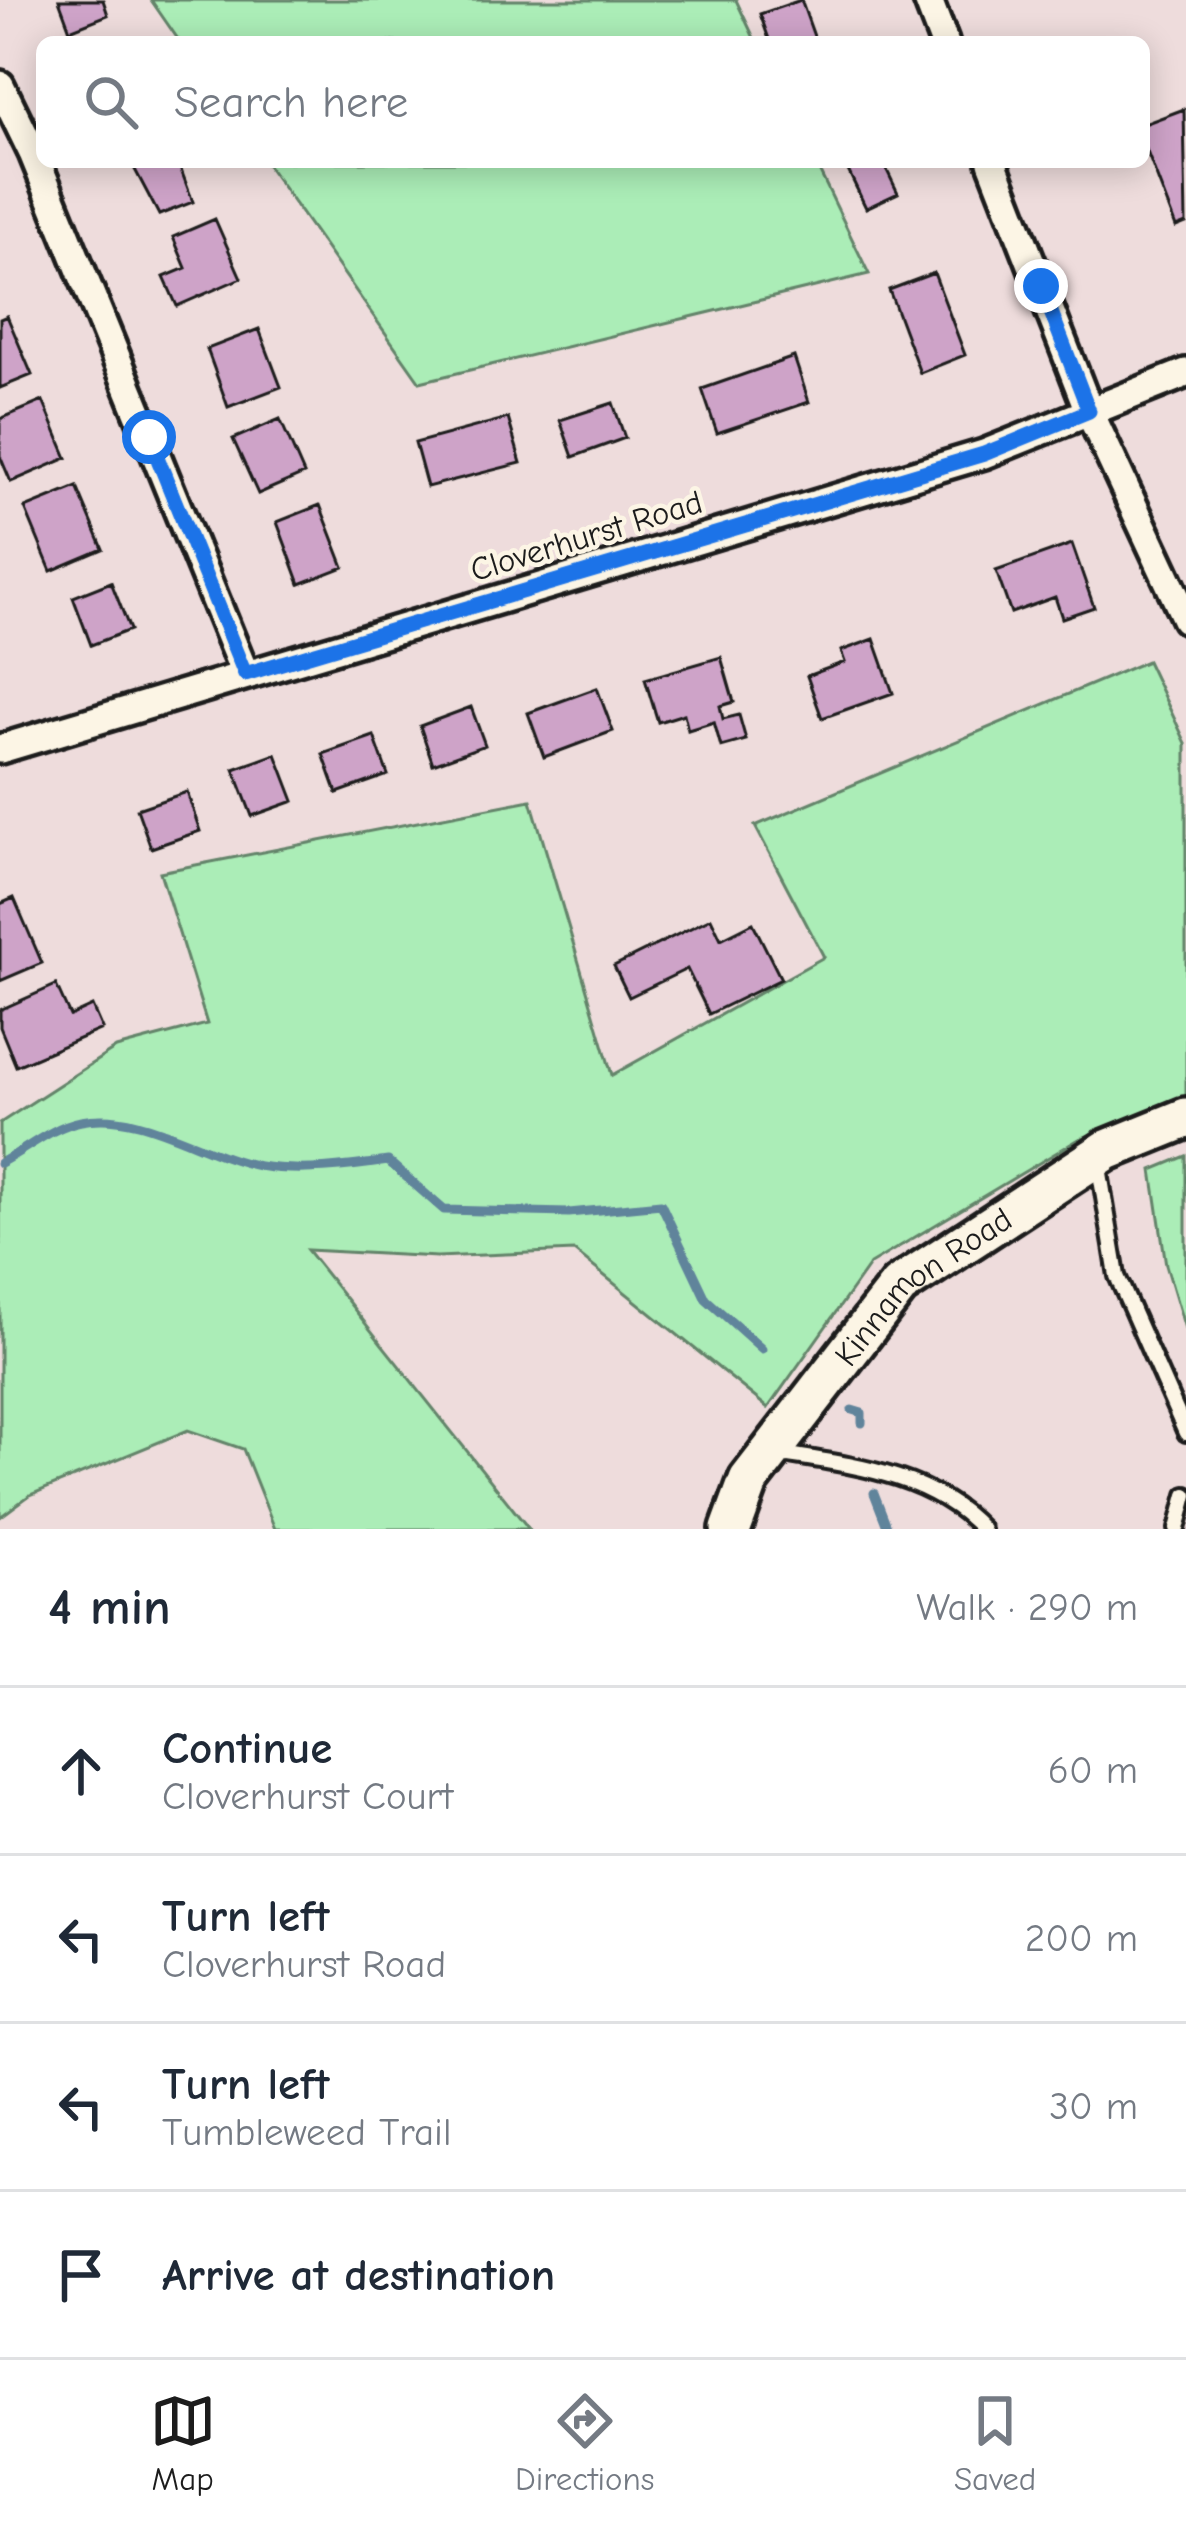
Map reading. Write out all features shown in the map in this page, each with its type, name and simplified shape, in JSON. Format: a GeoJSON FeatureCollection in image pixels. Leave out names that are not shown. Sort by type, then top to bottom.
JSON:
{"type":"FeatureCollection","features":[{"type":"Feature","properties":{"kind":"main road","name":"Kinnamon Road"},"geometry":{"type":"LineString","coordinates":[[731,1529],[749,1480],[899,1286],[1097,1156],[1186,1118]]}},
{"type":"Feature","properties":{"kind":"street"},"geometry":{"type":"LineString","coordinates":[[928,0],[942,36]]}},
{"type":"Feature","properties":{"kind":"street"},"geometry":{"type":"LineString","coordinates":[[0,85],[36,160]]}},
{"type":"Feature","properties":{"kind":"street"},"geometry":{"type":"LineString","coordinates":[[39,168],[245,674]]}},
{"type":"Feature","properties":{"kind":"street"},"geometry":{"type":"LineString","coordinates":[[994,168],[1089,411],[1186,620]]}},
{"type":"Feature","properties":{"kind":"street","name":"Cloverhurst Road"},"geometry":{"type":"LineString","coordinates":[[0,748],[984,454],[1186,373]]}},
{"type":"Feature","properties":{"kind":"lane"},"geometry":{"type":"LineString","coordinates":[[1097,1156],[1118,1276],[1186,1433]]}},
{"type":"Feature","properties":{"kind":"lane"},"geometry":{"type":"LineString","coordinates":[[770,1452],[887,1471],[966,1512],[982,1529]]}},
{"type":"Feature","properties":{"kind":"lane"},"geometry":{"type":"LineString","coordinates":[[1178,1529],[1186,1495]]}},
{"type":"Feature","properties":{"kind":"green space"},"geometry":{"type":"Polygon","coordinates":[[[151,0],[736,0],[753,36],[176,36],[151,0]]]}},
{"type":"Feature","properties":{"kind":"green space"},"geometry":{"type":"Polygon","coordinates":[[[269,168],[818,168],[869,274],[420,382],[269,168]]]}},
{"type":"Feature","properties":{"kind":"green space"},"geometry":{"type":"Polygon","coordinates":[[[1147,661],[1186,743],[1186,1099],[1079,1139],[870,1264],[768,1408],[574,1251],[437,1257],[307,1250],[529,1529],[275,1529],[243,1449],[188,1430],[30,1495],[0,1517],[0,1123],[116,1048],[207,1024],[160,872],[531,800],[612,1075],[824,957],[755,826],[1147,661]]]}},
{"type":"Feature","properties":{"kind":"green space"},"geometry":{"type":"Polygon","coordinates":[[[1186,1156],[1186,1332],[1166,1265],[1152,1170],[1186,1156]]]}},
{"type":"Feature","properties":{"kind":"building"},"geometry":{"type":"Polygon","coordinates":[[[59,0],[103,0],[108,15],[70,30],[59,0]]]}},
{"type":"Feature","properties":{"kind":"building"},"geometry":{"type":"Polygon","coordinates":[[[801,0],[814,36],[768,36],[760,14],[801,0]]]}},
{"type":"Feature","properties":{"kind":"building"},"geometry":{"type":"Polygon","coordinates":[[[1184,109],[1186,223],[1176,227],[1150,160],[1150,122],[1184,109]]]}},
{"type":"Feature","properties":{"kind":"building"},"geometry":{"type":"Polygon","coordinates":[[[134,168],[180,168],[193,202],[159,215],[134,168]]]}},
{"type":"Feature","properties":{"kind":"building"},"geometry":{"type":"Polygon","coordinates":[[[847,168],[886,168],[898,193],[866,208],[847,168]]]}},
{"type":"Feature","properties":{"kind":"building"},"geometry":{"type":"Polygon","coordinates":[[[215,219],[241,278],[177,306],[164,277],[186,268],[173,237],[215,219]]]}},
{"type":"Feature","properties":{"kind":"building"},"geometry":{"type":"Polygon","coordinates":[[[934,273],[965,355],[920,373],[889,290],[934,273]]]}},
{"type":"Feature","properties":{"kind":"building"},"geometry":{"type":"Polygon","coordinates":[[[7,316],[32,375],[0,388],[0,319],[7,316]]]}},
{"type":"Feature","properties":{"kind":"building"},"geometry":{"type":"Polygon","coordinates":[[[259,329],[281,387],[228,407],[207,349],[259,329]]]}},
{"type":"Feature","properties":{"kind":"building"},"geometry":{"type":"Polygon","coordinates":[[[794,357],[809,402],[717,433],[702,389],[794,357]]]}},
{"type":"Feature","properties":{"kind":"building"},"geometry":{"type":"Polygon","coordinates":[[[43,401],[67,458],[11,482],[0,456],[0,419],[43,401]]]}},
{"type":"Feature","properties":{"kind":"building"},"geometry":{"type":"Polygon","coordinates":[[[613,403],[625,438],[573,457],[560,420],[613,403]]]}},
{"type":"Feature","properties":{"kind":"building"},"geometry":{"type":"Polygon","coordinates":[[[508,418],[521,463],[427,487],[415,443],[508,418]]]}},
{"type":"Feature","properties":{"kind":"building"},"geometry":{"type":"Polygon","coordinates":[[[280,419],[304,474],[258,494],[233,439],[280,419]]]}},
{"type":"Feature","properties":{"kind":"building"},"geometry":{"type":"Polygon","coordinates":[[[77,487],[103,549],[51,571],[25,508],[77,487]]]}},
{"type":"Feature","properties":{"kind":"building"},"geometry":{"type":"Polygon","coordinates":[[[320,505],[344,567],[300,584],[277,522],[320,505]]]}},
{"type":"Feature","properties":{"kind":"building"},"geometry":{"type":"Polygon","coordinates":[[[1072,544],[1094,607],[1062,618],[1055,597],[1011,613],[996,571],[1072,544]]]}},
{"type":"Feature","properties":{"kind":"building"},"geometry":{"type":"Polygon","coordinates":[[[111,582],[130,630],[91,645],[73,597],[111,582]]]}},
{"type":"Feature","properties":{"kind":"building"},"geometry":{"type":"Polygon","coordinates":[[[874,639],[893,693],[822,718],[807,676],[845,662],[841,651],[874,639]]]}},
{"type":"Feature","properties":{"kind":"building"},"geometry":{"type":"Polygon","coordinates":[[[721,657],[734,702],[720,706],[723,719],[739,715],[746,740],[721,747],[714,722],[688,730],[684,714],[658,722],[645,679],[721,657]]]}},
{"type":"Feature","properties":{"kind":"building"},"geometry":{"type":"Polygon","coordinates":[[[597,688],[613,731],[544,757],[528,713],[597,688]]]}},
{"type":"Feature","properties":{"kind":"building"},"geometry":{"type":"Polygon","coordinates":[[[471,707],[485,745],[433,764],[420,726],[471,707]]]}},
{"type":"Feature","properties":{"kind":"building"},"geometry":{"type":"Polygon","coordinates":[[[374,736],[388,775],[337,793],[323,754],[374,736]]]}},
{"type":"Feature","properties":{"kind":"building"},"geometry":{"type":"Polygon","coordinates":[[[276,754],[294,801],[252,816],[234,769],[276,754]]]}},
{"type":"Feature","properties":{"kind":"building"},"geometry":{"type":"Polygon","coordinates":[[[187,792],[200,831],[151,848],[137,809],[187,792]]]}},
{"type":"Feature","properties":{"kind":"building"},"geometry":{"type":"Polygon","coordinates":[[[14,898],[42,963],[0,981],[0,904],[14,898]]]}},
{"type":"Feature","properties":{"kind":"building"},"geometry":{"type":"Polygon","coordinates":[[[711,918],[721,939],[753,923],[781,979],[709,1014],[687,969],[629,997],[614,966],[711,918]]]}},
{"type":"Feature","properties":{"kind":"building"},"geometry":{"type":"Polygon","coordinates":[[[56,985],[70,1016],[92,1006],[102,1029],[16,1066],[0,1027],[0,1010],[56,985]]]}},
{"type":"Feature","properties":{"kind":"waterway"},"geometry":{"type":"LineString","coordinates":[[0,1163],[59,1128],[104,1119],[149,1127],[259,1166],[307,1169],[388,1161],[444,1210],[569,1213],[661,1204],[706,1299],[762,1349]]}},
{"type":"Feature","properties":{"kind":"waterway"},"geometry":{"type":"LineString","coordinates":[[852,1410],[862,1413],[862,1423]]}},
{"type":"Feature","properties":{"kind":"waterway"},"geometry":{"type":"LineString","coordinates":[[874,1493],[888,1529]]}},
{"type":"Feature","properties":{"kind":"route"},"geometry":{"type":"LineString","coordinates":[[149,437],[245,674],[984,454],[1089,411],[1041,286]]}}]}
